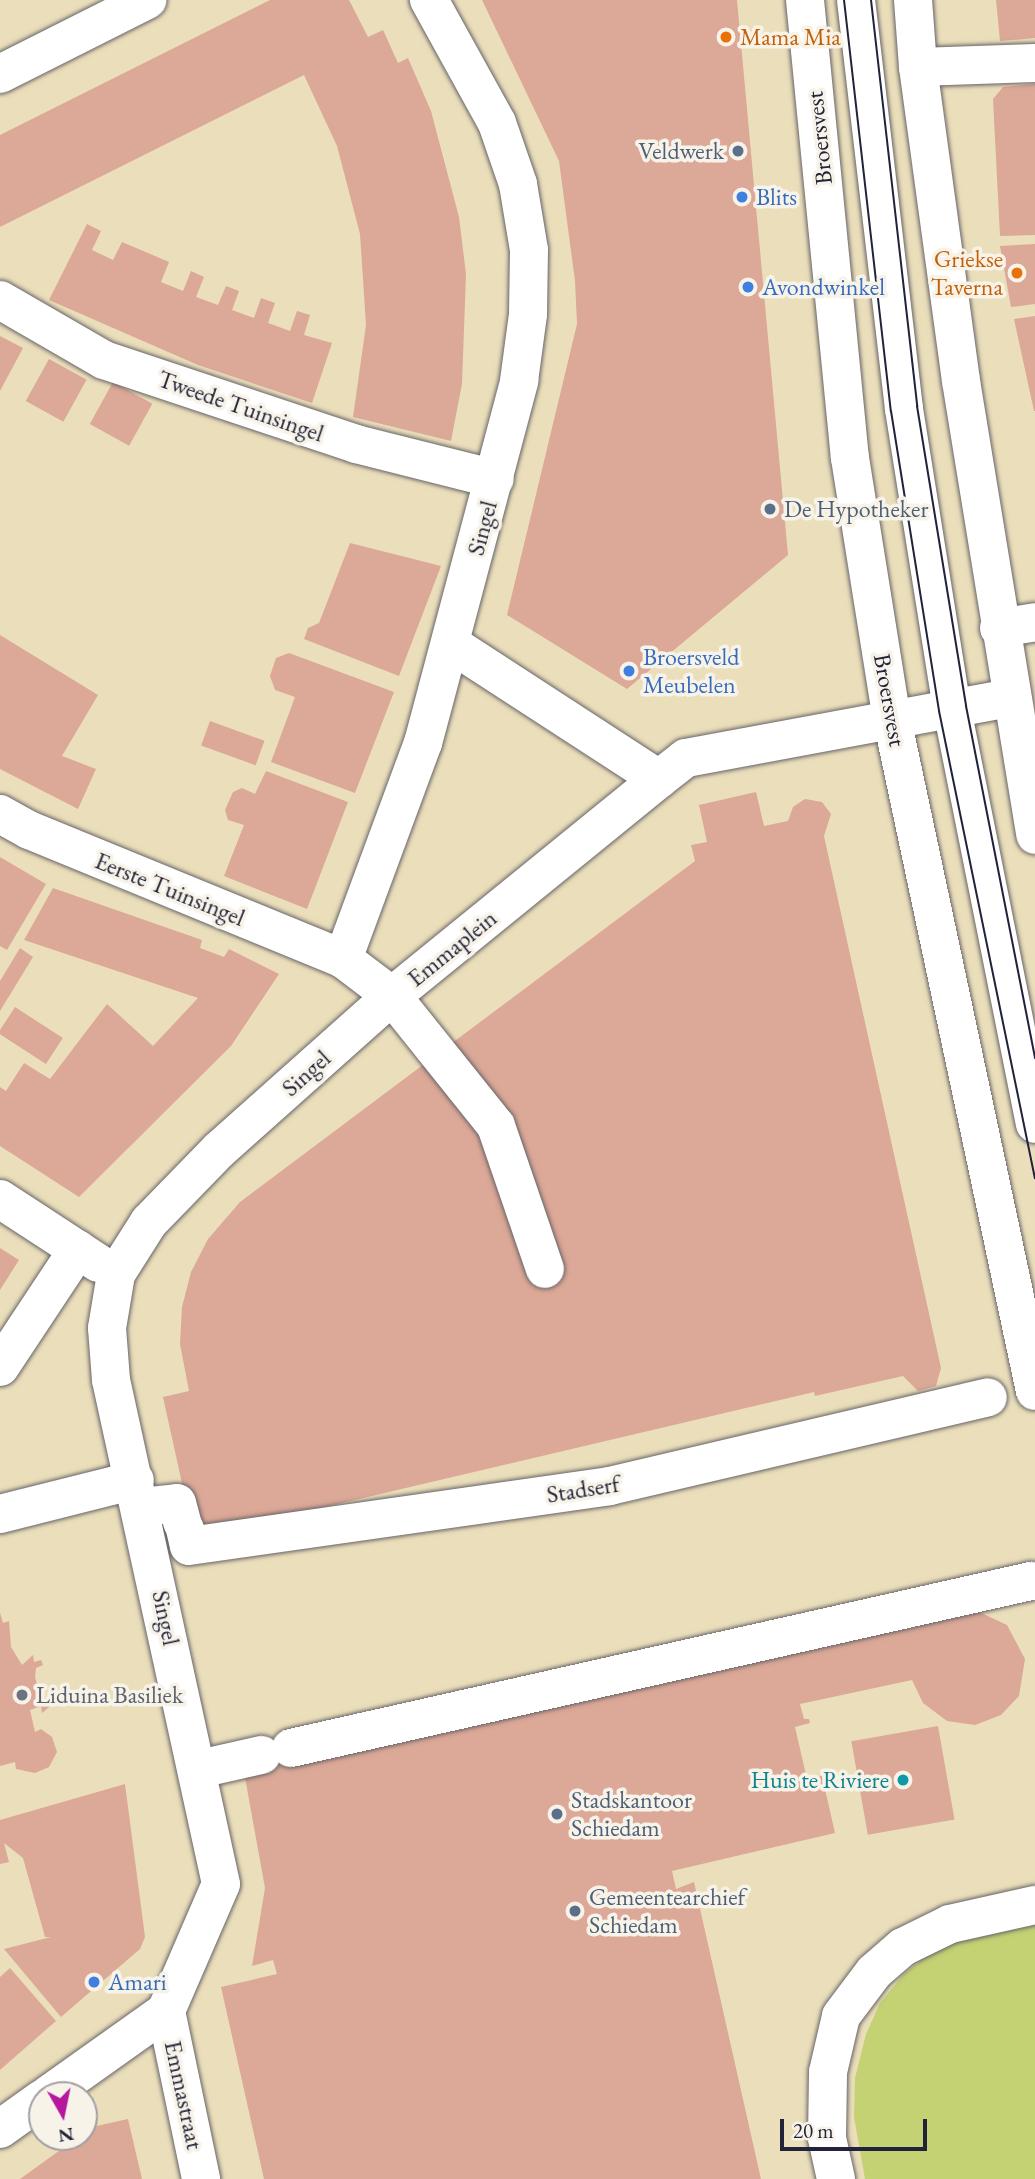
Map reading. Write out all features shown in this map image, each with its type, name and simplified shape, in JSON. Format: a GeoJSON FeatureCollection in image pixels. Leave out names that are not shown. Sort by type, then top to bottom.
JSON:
{"type":"FeatureCollection","features":[{"type":"Feature","properties":{"kind":"street"},"geometry":{"type":"LineString","coordinates":[[0,74],[148,0]]}},
{"type":"Feature","properties":{"kind":"street","name":"Singel"},"geometry":{"type":"LineString","coordinates":[[343,959],[423,743],[495,479],[523,355],[529,250],[519,184],[497,124],[429,0]]}},
{"type":"Feature","properties":{"kind":"street","name":"Broersvest"},"geometry":{"type":"LineString","coordinates":[[805,0],[850,458],[892,719],[1035,1391]]}},
{"type":"Feature","properties":{"kind":"street","name":"Broersvest"},"geometry":{"type":"LineString","coordinates":[[856,0],[904,409],[952,709],[1035,1124]]}},
{"type":"Feature","properties":{"kind":"street"},"geometry":{"type":"LineString","coordinates":[[913,0],[918,67],[1017,625],[1010,698],[1035,835]]}},
{"type":"Feature","properties":{"kind":"street"},"geometry":{"type":"LineString","coordinates":[[918,67],[1035,63]]}},
{"type":"Feature","properties":{"kind":"street","name":"Tweede Tuinsingel"},"geometry":{"type":"LineString","coordinates":[[0,300],[104,360],[356,444],[495,479]]}},
{"type":"Feature","properties":{"kind":"street"},"geometry":{"type":"LineString","coordinates":[[451,644],[659,779]]}},
{"type":"Feature","properties":{"kind":"street","name":"Emmaplein"},"geometry":{"type":"LineString","coordinates":[[545,1269],[496,1126],[392,996],[686,758],[1010,698]]}},
{"type":"Feature","properties":{"kind":"street","name":"Eerste Tuinsingel"},"geometry":{"type":"LineString","coordinates":[[0,814],[29,830],[343,959]]}},
{"type":"Feature","properties":{"kind":"street"},"geometry":{"type":"LineString","coordinates":[[343,959],[392,996]]}},
{"type":"Feature","properties":{"kind":"street","name":"Singel"},"geometry":{"type":"LineString","coordinates":[[166,2011],[221,1884],[199,1769],[111,1380],[107,1328],[116,1274],[149,1222],[219,1150],[392,996]]}},
{"type":"Feature","properties":{"kind":"street"},"geometry":{"type":"LineString","coordinates":[[0,1199],[116,1274]]}},
{"type":"Feature","properties":{"kind":"street"},"geometry":{"type":"LineString","coordinates":[[0,1367],[78,1250]]}},
{"type":"Feature","properties":{"kind":"street","name":"Stadserf"},"geometry":{"type":"LineString","coordinates":[[138,1493],[177,1503],[189,1546],[610,1486],[988,1397]]}},
{"type":"Feature","properties":{"kind":"street"},"geometry":{"type":"LineString","coordinates":[[0,1514],[138,1493]]}},
{"type":"Feature","properties":{"kind":"street"},"geometry":{"type":"LineString","coordinates":[[199,1769],[1031,1581]]}},
{"type":"Feature","properties":{"kind":"street"},"geometry":{"type":"LineString","coordinates":[[836,2179],[827,2138],[828,2072],[841,2016],[874,1972],[903,1947],[950,1924],[1035,1905]]}},
{"type":"Feature","properties":{"kind":"street"},"geometry":{"type":"LineString","coordinates":[[68,2081],[166,2011]]}},
{"type":"Feature","properties":{"kind":"street","name":"Emmastraat"},"geometry":{"type":"LineString","coordinates":[[166,2011],[201,2179]]}},
{"type":"Feature","properties":{"kind":"street"},"geometry":{"type":"LineString","coordinates":[[0,2129],[28,2109]]}},
{"type":"Feature","properties":{"kind":"green space"},"geometry":{"type":"Polygon","coordinates":[[[1035,1919],[1035,2179],[865,2179],[854,2117],[855,2078],[866,2034],[880,2003],[904,1974],[940,1945],[1035,1919]]]}},
{"type":"Feature","properties":{"kind":"building"},"geometry":{"type":"Polygon","coordinates":[[[270,0],[349,0],[368,37],[383,30],[398,63],[408,58],[431,111],[459,217],[466,274],[462,384],[451,441],[353,417],[366,325],[360,234],[337,146],[304,75],[0,227],[0,135],[270,0]]]}},
{"type":"Feature","properties":{"kind":"building"},"geometry":{"type":"Polygon","coordinates":[[[482,0],[737,0],[788,555],[627,689],[507,615],[577,324],[575,281],[559,161],[482,0]]]}},
{"type":"Feature","properties":{"kind":"building"},"geometry":{"type":"Polygon","coordinates":[[[996,0],[1035,0],[1035,38],[1000,41],[996,0]]]}},
{"type":"Feature","properties":{"kind":"building"},"geometry":{"type":"Polygon","coordinates":[[[1035,84],[1035,235],[1000,236],[993,99],[1003,87],[1035,84]]]}},
{"type":"Feature","properties":{"kind":"building"},"geometry":{"type":"Polygon","coordinates":[[[87,224],[101,231],[92,250],[113,260],[122,242],[169,262],[161,282],[183,291],[191,271],[204,277],[196,297],[218,305],[226,286],[239,291],[232,310],[254,318],[261,298],[275,303],[268,323],[290,331],[297,311],[310,315],[304,335],[332,343],[312,403],[198,365],[49,300],[87,224]]]}},
{"type":"Feature","properties":{"kind":"building"},"geometry":{"type":"Polygon","coordinates":[[[1035,244],[1035,304],[1011,307],[1000,246],[1035,244]]]}},
{"type":"Feature","properties":{"kind":"building"},"geometry":{"type":"Polygon","coordinates":[[[1035,316],[1035,411],[1034,411],[1014,319],[1035,316]]]}},
{"type":"Feature","properties":{"kind":"building"},"geometry":{"type":"Polygon","coordinates":[[[0,336],[23,348],[0,391],[0,336]]]}},
{"type":"Feature","properties":{"kind":"building"},"geometry":{"type":"Polygon","coordinates":[[[49,359],[87,380],[63,422],[26,401],[49,359]]]}},
{"type":"Feature","properties":{"kind":"building"},"geometry":{"type":"Polygon","coordinates":[[[113,382],[152,404],[129,446],[90,424],[113,382]]]}},
{"type":"Feature","properties":{"kind":"building"},"geometry":{"type":"Polygon","coordinates":[[[350,543],[441,566],[399,676],[304,639],[308,628],[319,623],[350,543]]]}},
{"type":"Feature","properties":{"kind":"building"},"geometry":{"type":"Polygon","coordinates":[[[0,635],[98,695],[62,756],[96,769],[78,809],[0,769],[0,635]]]}},
{"type":"Feature","properties":{"kind":"building"},"geometry":{"type":"Polygon","coordinates":[[[289,653],[394,692],[355,793],[271,762],[295,697],[275,690],[270,676],[276,658],[289,653]]]}},
{"type":"Feature","properties":{"kind":"building"},"geometry":{"type":"Polygon","coordinates":[[[210,721],[265,741],[256,765],[201,745],[210,721]]]}},
{"type":"Feature","properties":{"kind":"building"},"geometry":{"type":"Polygon","coordinates":[[[266,771],[348,802],[307,909],[224,876],[244,825],[228,820],[225,810],[233,792],[242,788],[255,794],[266,771]]]}},
{"type":"Feature","properties":{"kind":"building"},"geometry":{"type":"Polygon","coordinates":[[[756,792],[764,826],[788,821],[793,807],[805,799],[822,802],[831,814],[824,836],[941,1368],[936,1386],[918,1391],[903,1376],[815,1396],[814,1392],[194,1538],[163,1397],[189,1391],[180,1344],[182,1307],[191,1272],[208,1239],[240,1202],[695,861],[691,845],[707,842],[699,805],[756,792]]]}},
{"type":"Feature","properties":{"kind":"building"},"geometry":{"type":"Polygon","coordinates":[[[0,857],[46,884],[7,950],[0,946],[0,857]]]}},
{"type":"Feature","properties":{"kind":"building"},"geometry":{"type":"Polygon","coordinates":[[[53,888],[202,940],[200,948],[224,957],[229,949],[279,974],[231,1046],[79,1197],[0,1146],[0,1087],[6,1091],[24,1063],[50,1079],[107,1004],[153,1046],[198,998],[24,940],[53,888]]]}},
{"type":"Feature","properties":{"kind":"building"},"geometry":{"type":"Polygon","coordinates":[[[20,948],[33,957],[0,1011],[0,981],[20,948]]]}},
{"type":"Feature","properties":{"kind":"building"},"geometry":{"type":"Polygon","coordinates":[[[15,1007],[63,1038],[46,1064],[0,1034],[15,1007]]]}},
{"type":"Feature","properties":{"kind":"building"},"geometry":{"type":"Polygon","coordinates":[[[0,1248],[19,1260],[0,1290],[0,1248]]]}},
{"type":"Feature","properties":{"kind":"building"},"geometry":{"type":"Polygon","coordinates":[[[977,1611],[1007,1625],[1025,1659],[1019,1696],[1001,1715],[975,1725],[947,1721],[923,1703],[912,1680],[800,1704],[804,1719],[809,1719],[810,1723],[795,1727],[807,1779],[822,1776],[835,1833],[672,1871],[676,1889],[694,1882],[761,2179],[264,2179],[221,1987],[277,1974],[273,1960],[252,1966],[265,1888],[244,1772],[956,1612],[977,1611]]]}},
{"type":"Feature","properties":{"kind":"building","name":"Liduina Basiliek"},"geometry":{"type":"Polygon","coordinates":[[[0,1613],[3,1623],[9,1621],[11,1647],[22,1665],[33,1655],[34,1662],[41,1660],[43,1665],[36,1668],[35,1677],[39,1692],[45,1699],[52,1697],[54,1703],[42,1713],[41,1706],[30,1710],[35,1732],[41,1729],[52,1737],[57,1752],[49,1767],[35,1773],[16,1769],[15,1762],[0,1766],[0,1613]]]}},
{"type":"Feature","properties":{"kind":"building","name":"Huis te Riviere"},"geometry":{"type":"Polygon","coordinates":[[[938,1726],[954,1820],[868,1835],[851,1741],[938,1726]]]}},
{"type":"Feature","properties":{"kind":"building"},"geometry":{"type":"Polygon","coordinates":[[[125,1784],[145,1937],[140,1949],[61,2017],[4,1949],[51,1937],[45,1937],[23,1858],[4,1843],[9,1862],[0,1864],[0,1820],[125,1784]]]}},
{"type":"Feature","properties":{"kind":"building"},"geometry":{"type":"Polygon","coordinates":[[[10,1968],[56,2021],[0,2070],[0,1977],[10,1968]]]}},
{"type":"Feature","properties":{"kind":"building"},"geometry":{"type":"Polygon","coordinates":[[[128,2119],[142,2179],[20,2179],[59,2151],[98,2151],[98,2126],[128,2119]]]}},
{"type":"Feature","properties":{"kind":"tram line"},"geometry":{"type":"LineString","coordinates":[[844,0],[891,411],[939,711],[1035,1178]]}},
{"type":"Feature","properties":{"kind":"tram line"},"geometry":{"type":"LineString","coordinates":[[871,0],[917,406],[966,706],[1035,1058]]}},
{"type":"Feature","properties":{"kind":"place","name":"Mama Mia"},"geometry":{"type":"Point","coordinates":[726,37]}},
{"type":"Feature","properties":{"kind":"place","name":"Veldwerk"},"geometry":{"type":"Point","coordinates":[738,151]}},
{"type":"Feature","properties":{"kind":"place","name":"Blits"},"geometry":{"type":"Point","coordinates":[742,197]}},
{"type":"Feature","properties":{"kind":"place","name":"Griekse Taverna"},"geometry":{"type":"Point","coordinates":[1017,273]}},
{"type":"Feature","properties":{"kind":"place","name":"Avondwinkel"},"geometry":{"type":"Point","coordinates":[748,287]}},
{"type":"Feature","properties":{"kind":"place","name":"De Hypotheker"},"geometry":{"type":"Point","coordinates":[770,509]}},
{"type":"Feature","properties":{"kind":"place","name":"Broersveld Meubelen"},"geometry":{"type":"Point","coordinates":[629,671]}},
{"type":"Feature","properties":{"kind":"place","name":"Liduina Basiliek"},"geometry":{"type":"Point","coordinates":[22,1695]}},
{"type":"Feature","properties":{"kind":"place","name":"Huis te Riviere"},"geometry":{"type":"Point","coordinates":[903,1780]}},
{"type":"Feature","properties":{"kind":"place","name":"Stadskantoor Schiedam"},"geometry":{"type":"Point","coordinates":[557,1814]}},
{"type":"Feature","properties":{"kind":"place","name":"Gemeentearchief Schiedam"},"geometry":{"type":"Point","coordinates":[575,1911]}},
{"type":"Feature","properties":{"kind":"place","name":"Amari"},"geometry":{"type":"Point","coordinates":[94,1982]}}]}
